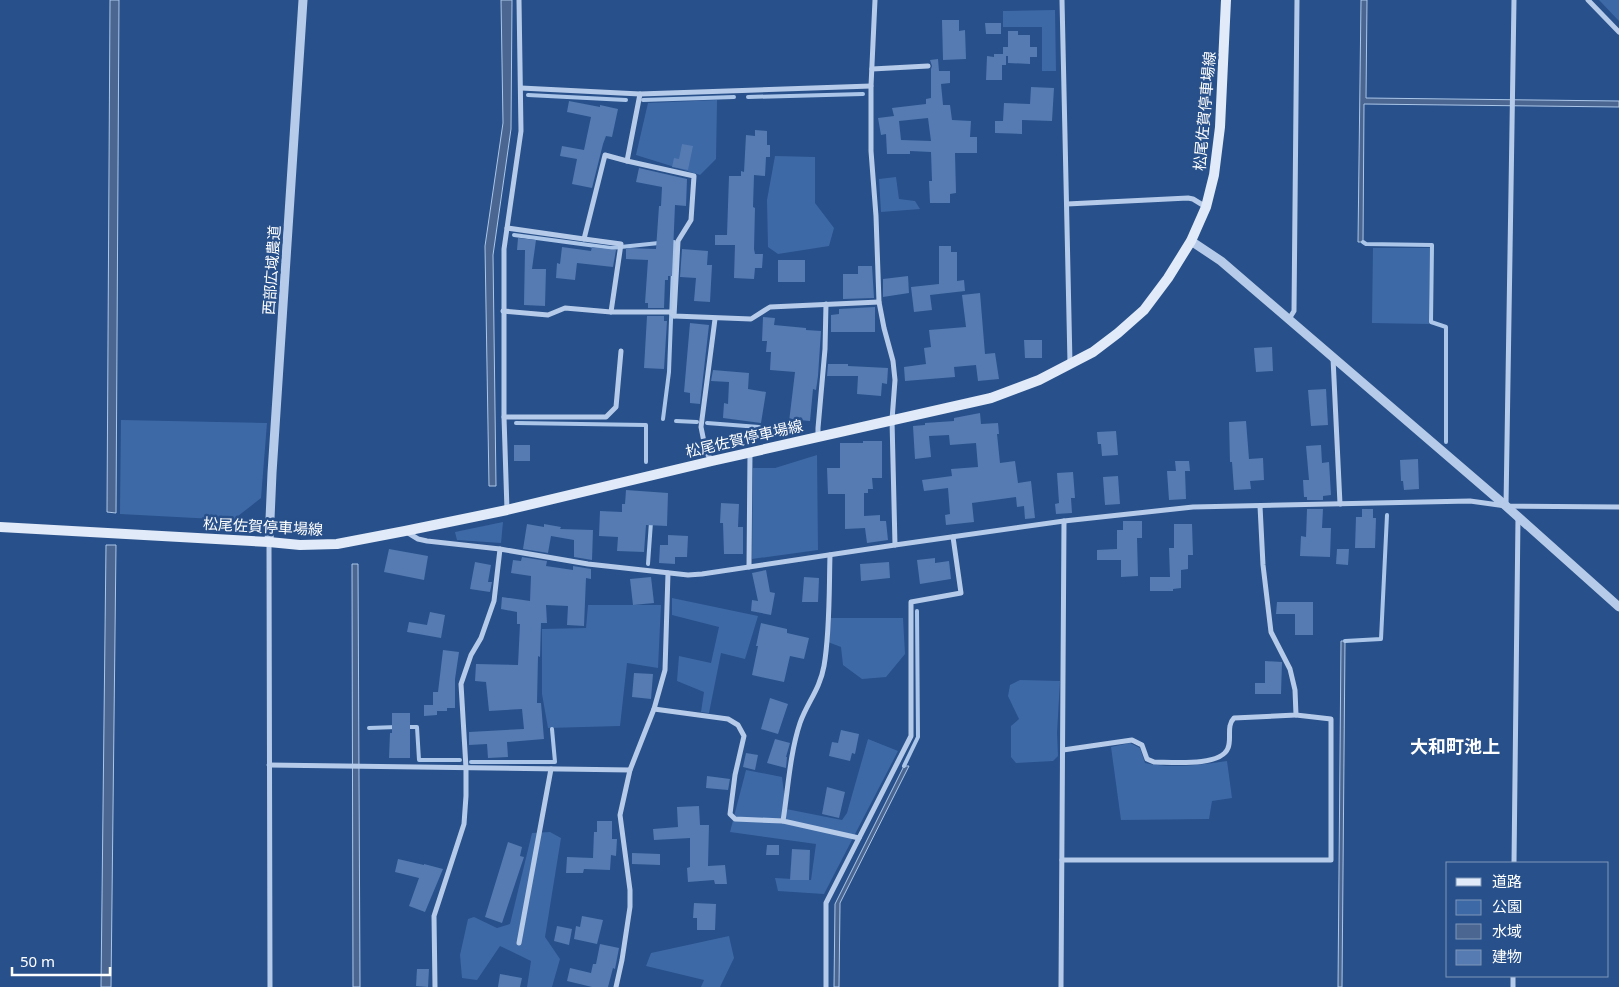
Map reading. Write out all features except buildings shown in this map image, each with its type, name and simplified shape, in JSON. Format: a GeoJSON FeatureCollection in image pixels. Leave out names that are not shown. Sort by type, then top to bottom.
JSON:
{"type":"FeatureCollection","features":[{"type":"Feature","properties":{"kind":"main road","name":"松尾佐賀停車場線"},"geometry":{"type":"LineString","coordinates":[[0,527],[300,545],[337,544],[507,510],[750,452],[991,398],[1039,380],[1093,352],[1144,310],[1168,278],[1191,241],[1206,207],[1214,175],[1220,127],[1226,0]]}},
{"type":"Feature","properties":{"kind":"street","name":"西部広域農道"},"geometry":{"type":"LineString","coordinates":[[269,542],[303,0]]}},
{"type":"Feature","properties":{"kind":"street"},"geometry":{"type":"LineString","coordinates":[[507,510],[504,417],[504,249],[521,131],[519,0]]}},
{"type":"Feature","properties":{"kind":"street"},"geometry":{"type":"LineString","coordinates":[[875,0],[871,86],[871,151],[876,216],[879,302],[893,361],[895,380],[892,420],[896,545]]}},
{"type":"Feature","properties":{"kind":"street"},"geometry":{"type":"LineString","coordinates":[[1062,0],[1070,363]]}},
{"type":"Feature","properties":{"kind":"street"},"geometry":{"type":"LineString","coordinates":[[1289,319],[1294,311],[1297,0]]}},
{"type":"Feature","properties":{"kind":"street"},"geometry":{"type":"LineString","coordinates":[[1506,506],[1514,0]]}},
{"type":"Feature","properties":{"kind":"street"},"geometry":{"type":"LineString","coordinates":[[1588,0],[1619,32]]}},
{"type":"Feature","properties":{"kind":"street"},"geometry":{"type":"LineString","coordinates":[[872,69],[928,66]]}},
{"type":"Feature","properties":{"kind":"street"},"geometry":{"type":"LineString","coordinates":[[521,88],[640,94],[871,86]]}},
{"type":"Feature","properties":{"kind":"street"},"geometry":{"type":"LineString","coordinates":[[627,161],[640,94]]}},
{"type":"Feature","properties":{"kind":"street"},"geometry":{"type":"LineString","coordinates":[[584,239],[605,155],[694,176],[691,220],[678,241],[672,314]]}},
{"type":"Feature","properties":{"kind":"street"},"geometry":{"type":"LineString","coordinates":[[1067,204],[1188,198],[1206,207]]}},
{"type":"Feature","properties":{"kind":"street"},"geometry":{"type":"LineString","coordinates":[[506,228],[621,244],[612,312]]}},
{"type":"Feature","properties":{"kind":"street"},"geometry":{"type":"LineString","coordinates":[[1191,241],[1221,260],[1506,506],[1619,607]]}},
{"type":"Feature","properties":{"kind":"street"},"geometry":{"type":"LineString","coordinates":[[503,312],[548,315],[566,308],[750,319],[770,307],[879,302]]}},
{"type":"Feature","properties":{"kind":"street"},"geometry":{"type":"LineString","coordinates":[[818,437],[825,349],[826,304]]}},
{"type":"Feature","properties":{"kind":"street"},"geometry":{"type":"LineString","coordinates":[[712,461],[706,452],[701,427],[715,318]]}},
{"type":"Feature","properties":{"kind":"street"},"geometry":{"type":"LineString","coordinates":[[504,417],[606,417],[616,407],[621,351]]}},
{"type":"Feature","properties":{"kind":"street"},"geometry":{"type":"LineString","coordinates":[[1332,357],[1340,504]]}},
{"type":"Feature","properties":{"kind":"street"},"geometry":{"type":"LineString","coordinates":[[749,567],[750,452]]}},
{"type":"Feature","properties":{"kind":"street"},"geometry":{"type":"LineString","coordinates":[[405,531],[427,542],[500,549],[588,564],[688,575],[1064,521],[1193,507],[1470,502],[1506,506],[1619,507]]}},
{"type":"Feature","properties":{"kind":"street"},"geometry":{"type":"LineString","coordinates":[[1260,506],[1263,565],[1271,632],[1290,669],[1295,690],[1296,715]]}},
{"type":"Feature","properties":{"kind":"street"},"geometry":{"type":"LineString","coordinates":[[1514,862],[1518,517]]}},
{"type":"Feature","properties":{"kind":"street"},"geometry":{"type":"LineString","coordinates":[[1061,987],[1064,521]]}},
{"type":"Feature","properties":{"kind":"street"},"geometry":{"type":"LineString","coordinates":[[826,987],[826,903],[911,736],[911,602],[961,593],[953,537]]}},
{"type":"Feature","properties":{"kind":"street"},"geometry":{"type":"LineString","coordinates":[[269,542],[270,987]]}},
{"type":"Feature","properties":{"kind":"street"},"geometry":{"type":"LineString","coordinates":[[435,987],[434,916],[464,824],[466,768],[461,684],[470,655],[481,638],[494,601],[500,549]]}},
{"type":"Feature","properties":{"kind":"street"},"geometry":{"type":"LineString","coordinates":[[783,821],[797,734],[801,720],[818,687],[824,666],[830,555]]}},
{"type":"Feature","properties":{"kind":"street"},"geometry":{"type":"LineString","coordinates":[[616,987],[630,907],[630,890],[620,815],[630,770],[654,709],[665,670],[668,573]]}},
{"type":"Feature","properties":{"kind":"street"},"geometry":{"type":"LineString","coordinates":[[654,709],[728,719],[738,724],[744,736],[735,775],[730,814],[735,819],[783,821],[859,838]]}},
{"type":"Feature","properties":{"kind":"street"},"geometry":{"type":"LineString","coordinates":[[1062,860],[1331,860],[1331,719],[1296,715],[1234,718],[1230,722],[1228,748],[1220,757],[1200,762],[1154,762],[1147,759],[1142,745],[1132,740],[1063,750]]}},
{"type":"Feature","properties":{"kind":"street"},"geometry":{"type":"LineString","coordinates":[[269,765],[630,770]]}},
{"type":"Feature","properties":{"kind":"street"},"geometry":{"type":"LineString","coordinates":[[519,943],[551,769]]}},
{"type":"Feature","properties":{"kind":"green space"},"geometry":{"type":"Polygon","coordinates":[[[1599,0],[1619,0],[1619,21],[1599,0]]]}},
{"type":"Feature","properties":{"kind":"green space"},"geometry":{"type":"Polygon","coordinates":[[[1055,10],[1056,71],[1042,71],[1042,27],[1003,27],[1003,11],[1055,10]]]}},
{"type":"Feature","properties":{"kind":"green space"},"geometry":{"type":"Polygon","coordinates":[[[717,100],[716,159],[700,175],[636,155],[648,103],[717,100]]]}},
{"type":"Feature","properties":{"kind":"green space"},"geometry":{"type":"Polygon","coordinates":[[[775,156],[815,157],[815,203],[834,228],[829,246],[778,254],[768,247],[767,200],[775,156]]]}},
{"type":"Feature","properties":{"kind":"green space"},"geometry":{"type":"Polygon","coordinates":[[[896,177],[899,199],[915,201],[920,209],[881,212],[879,179],[896,177]]]}},
{"type":"Feature","properties":{"kind":"green space"},"geometry":{"type":"Polygon","coordinates":[[[1373,248],[1430,248],[1429,324],[1372,323],[1373,248]]]}},
{"type":"Feature","properties":{"kind":"green space"},"geometry":{"type":"Polygon","coordinates":[[[121,420],[267,423],[261,498],[233,520],[120,514],[121,420]]]}},
{"type":"Feature","properties":{"kind":"green space"},"geometry":{"type":"Polygon","coordinates":[[[817,455],[818,550],[752,559],[753,468],[775,468],[817,455]]]}},
{"type":"Feature","properties":{"kind":"green space"},"geometry":{"type":"Polygon","coordinates":[[[503,522],[501,543],[457,540],[455,532],[503,522]]]}},
{"type":"Feature","properties":{"kind":"green space"},"geometry":{"type":"Polygon","coordinates":[[[672,598],[758,616],[745,659],[721,653],[709,713],[701,712],[704,692],[677,681],[679,656],[711,663],[719,627],[672,615],[672,598]]]}},
{"type":"Feature","properties":{"kind":"green space"},"geometry":{"type":"Polygon","coordinates":[[[588,605],[661,605],[658,668],[627,663],[620,726],[548,728],[542,694],[542,629],[586,628],[588,605]]]}},
{"type":"Feature","properties":{"kind":"green space"},"geometry":{"type":"Polygon","coordinates":[[[831,618],[903,618],[905,654],[886,677],[862,679],[843,665],[841,647],[828,642],[831,618]]]}},
{"type":"Feature","properties":{"kind":"green space"},"geometry":{"type":"Polygon","coordinates":[[[1020,680],[1060,681],[1057,733],[1058,756],[1053,761],[1016,763],[1011,757],[1011,726],[1019,719],[1008,696],[1010,685],[1020,680]]]}},
{"type":"Feature","properties":{"kind":"green space"},"geometry":{"type":"Polygon","coordinates":[[[868,739],[898,751],[824,894],[778,891],[775,878],[811,880],[816,844],[730,832],[746,770],[782,777],[786,809],[842,820],[847,813],[868,739]]]}},
{"type":"Feature","properties":{"kind":"green space"},"geometry":{"type":"Polygon","coordinates":[[[1130,743],[1140,748],[1145,763],[1155,765],[1196,765],[1227,761],[1232,798],[1212,801],[1209,819],[1121,820],[1111,747],[1130,743]]]}},
{"type":"Feature","properties":{"kind":"green space"},"geometry":{"type":"Polygon","coordinates":[[[550,832],[561,838],[545,937],[560,959],[552,987],[527,987],[531,961],[500,946],[477,980],[462,978],[460,955],[468,919],[474,917],[497,928],[510,924],[532,833],[550,832]]]}},
{"type":"Feature","properties":{"kind":"green space"},"geometry":{"type":"Polygon","coordinates":[[[729,936],[734,958],[720,987],[701,987],[704,980],[646,966],[651,953],[729,936]]]}},
{"type":"Feature","properties":{"kind":"water"},"geometry":{"type":"Polygon","coordinates":[[[110,0],[119,0],[116,513],[107,512],[110,0]]]}},
{"type":"Feature","properties":{"kind":"water"},"geometry":{"type":"Polygon","coordinates":[[[501,0],[512,0],[511,129],[493,255],[496,486],[489,486],[485,246],[503,123],[501,0]]]}},
{"type":"Feature","properties":{"kind":"water"},"geometry":{"type":"Polygon","coordinates":[[[1361,0],[1367,0],[1366,98],[1619,101],[1619,107],[1364,104],[1363,242],[1358,242],[1361,0]]]}},
{"type":"Feature","properties":{"kind":"water"},"geometry":{"type":"Polygon","coordinates":[[[106,545],[116,545],[111,987],[101,987],[106,545]]]}},
{"type":"Feature","properties":{"kind":"water"},"geometry":{"type":"Polygon","coordinates":[[[352,564],[358,564],[360,987],[353,987],[352,564]]]}},
{"type":"Feature","properties":{"kind":"water"},"geometry":{"type":"Polygon","coordinates":[[[1341,641],[1345,641],[1342,987],[1338,987],[1341,641]]]}},
{"type":"Feature","properties":{"kind":"water"},"geometry":{"type":"Polygon","coordinates":[[[904,766],[909,766],[840,903],[839,987],[834,987],[835,904],[904,766]]]}},
{"type":"Feature","properties":{"kind":"waterway"},"geometry":{"type":"LineString","coordinates":[[748,97],[863,94]]}},
{"type":"Feature","properties":{"kind":"waterway"},"geometry":{"type":"LineString","coordinates":[[528,95],[626,100]]}},
{"type":"Feature","properties":{"kind":"waterway"},"geometry":{"type":"LineString","coordinates":[[643,100],[734,97]]}},
{"type":"Feature","properties":{"kind":"waterway"},"geometry":{"type":"LineString","coordinates":[[514,235],[611,248],[659,243]]}},
{"type":"Feature","properties":{"kind":"waterway"},"geometry":{"type":"LineString","coordinates":[[663,419],[669,372],[674,242],[669,243]]}},
{"type":"Feature","properties":{"kind":"waterway"},"geometry":{"type":"LineString","coordinates":[[1363,242],[1366,244],[1432,245],[1431,322],[1446,327],[1446,442]]}},
{"type":"Feature","properties":{"kind":"waterway"},"geometry":{"type":"LineString","coordinates":[[676,421],[697,422]]}},
{"type":"Feature","properties":{"kind":"waterway"},"geometry":{"type":"LineString","coordinates":[[516,423],[646,425],[646,462]]}},
{"type":"Feature","properties":{"kind":"waterway"},"geometry":{"type":"LineString","coordinates":[[707,423],[759,427]]}},
{"type":"Feature","properties":{"kind":"waterway"},"geometry":{"type":"LineString","coordinates":[[1345,641],[1381,639],[1387,515]]}},
{"type":"Feature","properties":{"kind":"waterway"},"geometry":{"type":"LineString","coordinates":[[648,564],[651,522]]}},
{"type":"Feature","properties":{"kind":"waterway"},"geometry":{"type":"LineString","coordinates":[[904,766],[918,737],[917,611]]}},
{"type":"Feature","properties":{"kind":"waterway"},"geometry":{"type":"LineString","coordinates":[[369,728],[397,727]]}},
{"type":"Feature","properties":{"kind":"waterway"},"geometry":{"type":"LineString","coordinates":[[407,727],[417,727],[419,760],[460,760]]}},
{"type":"Feature","properties":{"kind":"waterway"},"geometry":{"type":"LineString","coordinates":[[471,762],[555,762],[552,729]]}},
{"type":"Feature","properties":{"kind":"district","name":"大和町池上"},"geometry":{"type":"Point","coordinates":[1455,746]}}]}
